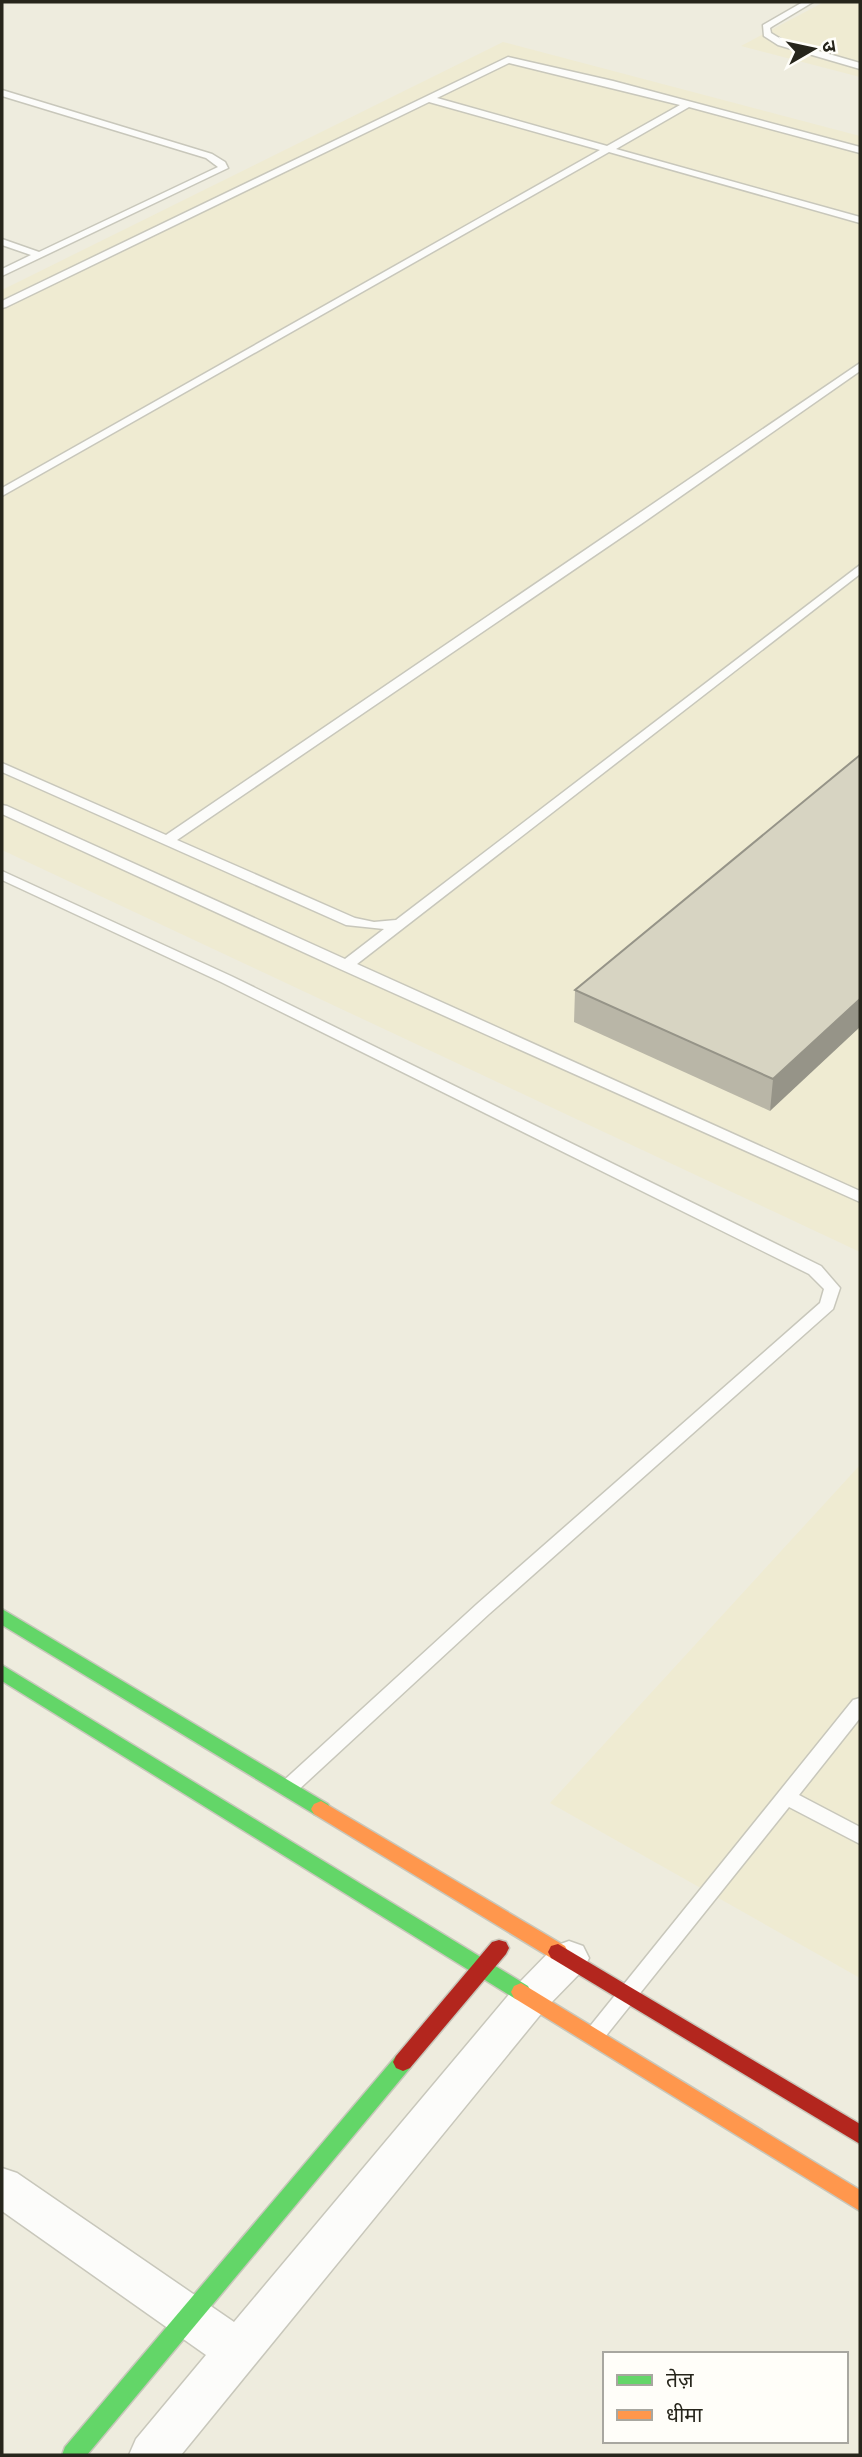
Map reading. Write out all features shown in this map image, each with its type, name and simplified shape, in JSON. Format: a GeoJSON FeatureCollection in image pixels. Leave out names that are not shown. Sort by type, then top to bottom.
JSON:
{"type":"FeatureCollection","features":[{"type":"Feature","properties":{"kind":"street"},"geometry":{"type":"LineString","coordinates":[[2,1616],[860,2135]]}},
{"type":"Feature","properties":{"kind":"street"},"geometry":{"type":"LineString","coordinates":[[2,1672],[860,2201]]}},
{"type":"Feature","properties":{"kind":"street"},"geometry":{"type":"LineString","coordinates":[[73,2455],[514,1928]]}},
{"type":"Feature","properties":{"kind":"street"},"geometry":{"type":"LineString","coordinates":[[152,2455],[531,1997],[569,1958]]}},
{"type":"Feature","properties":{"kind":"street"},"geometry":{"type":"LineString","coordinates":[[2,2186],[238,2351]]}},
{"type":"Feature","properties":{"kind":"lane"},"geometry":{"type":"LineString","coordinates":[[809,2],[766,27],[767,34],[781,43],[860,66]]}},
{"type":"Feature","properties":{"kind":"lane"},"geometry":{"type":"LineString","coordinates":[[2,305],[506,61],[517,60],[860,150]]}},
{"type":"Feature","properties":{"kind":"lane"},"geometry":{"type":"LineString","coordinates":[[2,93],[209,156],[222,164],[219,172],[2,272]]}},
{"type":"Feature","properties":{"kind":"lane"},"geometry":{"type":"LineString","coordinates":[[430,99],[860,220]]}},
{"type":"Feature","properties":{"kind":"lane"},"geometry":{"type":"LineString","coordinates":[[2,493],[603,149],[688,104]]}},
{"type":"Feature","properties":{"kind":"lane"},"geometry":{"type":"LineString","coordinates":[[2,242],[39,254]]}},
{"type":"Feature","properties":{"kind":"lane"},"geometry":{"type":"LineString","coordinates":[[166,841],[860,366]]}},
{"type":"Feature","properties":{"kind":"lane"},"geometry":{"type":"LineString","coordinates":[[345,966],[860,568]]}},
{"type":"Feature","properties":{"kind":"lane"},"geometry":{"type":"LineString","coordinates":[[2,767],[351,922],[374,926],[405,922]]}},
{"type":"Feature","properties":{"kind":"lane"},"geometry":{"type":"LineString","coordinates":[[2,809],[860,1197]]}},
{"type":"Feature","properties":{"kind":"lane"},"geometry":{"type":"LineString","coordinates":[[2,876],[226,979],[802,1263],[815,1270],[832,1288],[827,1305],[483,1609],[288,1788]]}},
{"type":"Feature","properties":{"kind":"lane"},"geometry":{"type":"LineString","coordinates":[[594,2036],[860,1705]]}},
{"type":"Feature","properties":{"kind":"lane"},"geometry":{"type":"LineString","coordinates":[[786,1797],[860,1836]]}},
{"type":"Feature","properties":{"kind":"shaded area"},"geometry":{"type":"Polygon","coordinates":[[[824,2],[860,2],[860,77],[741,46],[824,2]]]}},
{"type":"Feature","properties":{"kind":"shaded area"},"geometry":{"type":"Polygon","coordinates":[[[503,42],[860,136],[860,1252],[2,850],[2,290],[503,42]]]}},
{"type":"Feature","properties":{"kind":"shaded area"},"geometry":{"type":"Polygon","coordinates":[[[860,1465],[860,1978],[550,1803],[860,1465]]]}},
{"type":"Feature","properties":{"kind":"building"},"geometry":{"type":"Polygon","coordinates":[[[860,755],[860,999],[773,1079],[575,990],[860,755]]]}},
{"type":"Feature","properties":{"kind":"traffic: fast"},"geometry":{"type":"LineString","coordinates":[[2,1616],[321,1809]]}},
{"type":"Feature","properties":{"kind":"traffic: fast"},"geometry":{"type":"LineString","coordinates":[[2,1672],[521,1992]]}},
{"type":"Feature","properties":{"kind":"traffic: fast"},"geometry":{"type":"LineString","coordinates":[[73,2455],[403,2062]]}},
{"type":"Feature","properties":{"kind":"traffic: slow"},"geometry":{"type":"LineString","coordinates":[[321,1809],[558,1952]]}},
{"type":"Feature","properties":{"kind":"traffic: slow"},"geometry":{"type":"LineString","coordinates":[[521,1992],[860,2201]]}},
{"type":"Feature","properties":{"kind":"traffic: jam"},"geometry":{"type":"LineString","coordinates":[[403,2062],[499,1948]]}},
{"type":"Feature","properties":{"kind":"traffic: jam"},"geometry":{"type":"LineString","coordinates":[[558,1952],[860,2135]]}}]}
